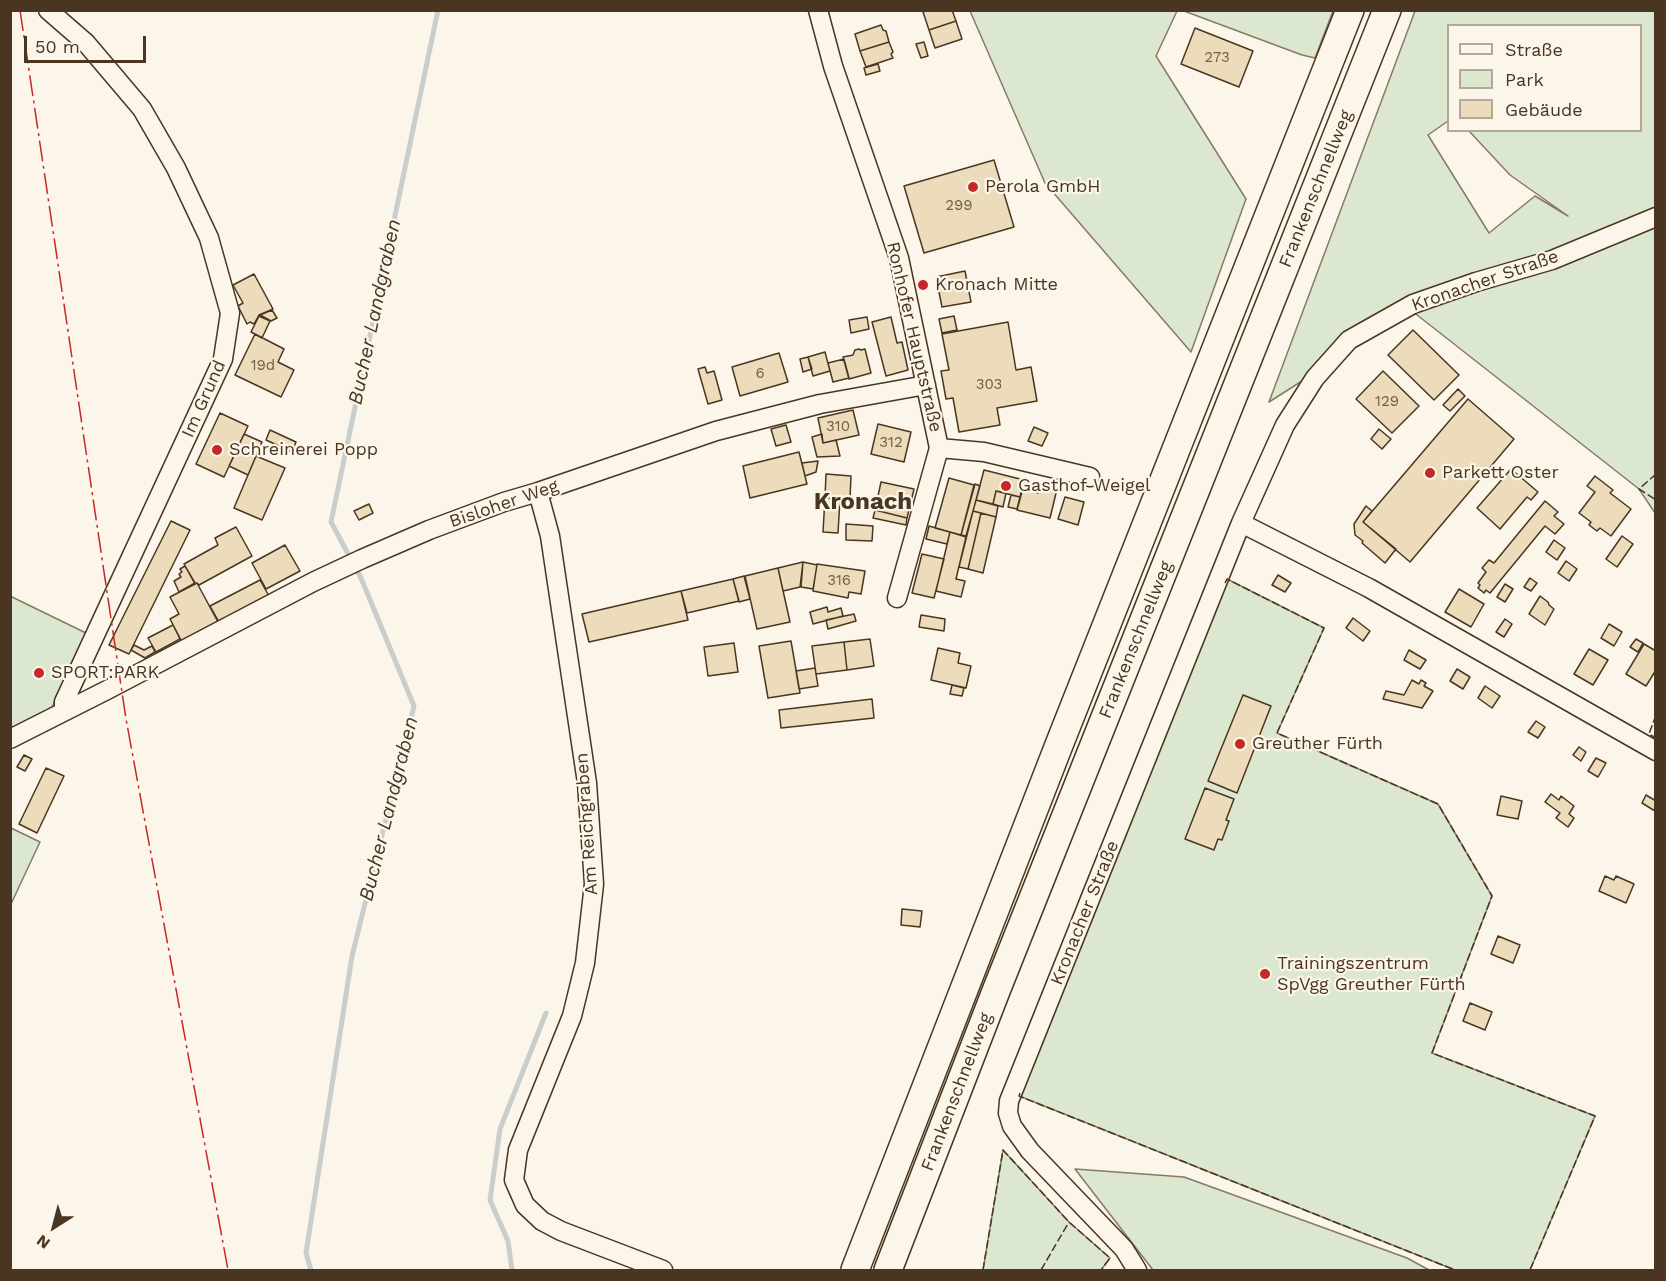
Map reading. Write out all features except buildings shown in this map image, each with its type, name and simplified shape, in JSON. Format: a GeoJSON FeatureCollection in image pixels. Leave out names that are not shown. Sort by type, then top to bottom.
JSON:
{"type":"FeatureCollection","features":[{"type":"Feature","properties":{"kind":"highway","name":"Frankenschnellweg"},"geometry":{"type":"LineString","coordinates":[[855,1270],[1350,10]]}},
{"type":"Feature","properties":{"kind":"highway","name":"Frankenschnellweg"},"geometry":{"type":"LineString","coordinates":[[888,1270],[996,991],[1387,10]]}},
{"type":"Feature","properties":{"kind":"street","name":"Im Grund"},"geometry":{"type":"LineString","coordinates":[[48,10],[86,43],[142,109],[176,168],[209,238],[230,313],[223,359],[64,702],[64,711]]}},
{"type":"Feature","properties":{"kind":"street","name":"Ronhofer Hauptstraße"},"geometry":{"type":"LineString","coordinates":[[818,10],[833,66],[899,258],[939,448],[897,598]]}},
{"type":"Feature","properties":{"kind":"street","name":"Kronacher Straße"},"geometry":{"type":"LineString","coordinates":[[1137,1270],[1124,1250],[1030,1151],[1012,1126],[1008,1113],[1009,1101],[1241,523],[1284,425],[1315,378],[1349,340],[1413,304],[1476,282],[1551,260],[1656,216]]}},
{"type":"Feature","properties":{"kind":"street","name":"Bisloher Weg"},"geometry":{"type":"LineString","coordinates":[[10,739],[313,582],[362,559],[472,514],[716,431],[820,404],[926,385]]}},
{"type":"Feature","properties":{"kind":"street"},"geometry":{"type":"LineString","coordinates":[[939,448],[984,452],[1090,477]]}},
{"type":"Feature","properties":{"kind":"street","name":"Am Reichgraben"},"geometry":{"type":"LineString","coordinates":[[538,492],[550,536],[587,783],[594,884],[585,963],[572,1016],[518,1150],[514,1180],[525,1205],[542,1221],[561,1231],[663,1270]]}},
{"type":"Feature","properties":{"kind":"street"},"geometry":{"type":"LineString","coordinates":[[1241,523],[1369,588],[1656,751]]}},
{"type":"Feature","properties":{"kind":"green space"},"geometry":{"type":"Polygon","coordinates":[[[1333,10],[1315,58],[1184,11],[1333,10]]]}},
{"type":"Feature","properties":{"kind":"green space"},"geometry":{"type":"Polygon","coordinates":[[[970,11],[1177,11],[1156,56],[1246,199],[1191,352],[1045,183],[970,11]]]}},
{"type":"Feature","properties":{"kind":"green space"},"geometry":{"type":"Polygon","coordinates":[[[1415,11],[1655,11],[1655,513],[1639,489],[1412,311],[1269,402],[1415,11]]]}},
{"type":"Feature","properties":{"kind":"green space","name":"Trainingszentrum SpVgg Greuther Fürth"},"geometry":{"type":"Polygon","coordinates":[[[1227,579],[1324,628],[1277,733],[1438,804],[1492,896],[1432,1053],[1595,1116],[1530,1270],[1455,1270],[1019,1096],[1227,579]]]}},
{"type":"Feature","properties":{"kind":"green space","name":"SPORT:PARK"},"geometry":{"type":"Polygon","coordinates":[[[10,596],[88,634],[49,713],[11,729],[10,596]]]}},
{"type":"Feature","properties":{"kind":"green space"},"geometry":{"type":"Polygon","coordinates":[[[11,828],[40,842],[11,904],[11,828]]]}},
{"type":"Feature","properties":{"kind":"green space"},"geometry":{"type":"Polygon","coordinates":[[[1003,1150],[1069,1222],[1110,1258],[1101,1270],[983,1270],[1003,1150]]]}},
{"type":"Feature","properties":{"kind":"green space"},"geometry":{"type":"Polygon","coordinates":[[[1075,1169],[1184,1177],[1407,1258],[1429,1270],[1153,1270],[1075,1169]]]}},
{"type":"Feature","properties":{"kind":"waterway","name":"Bucher Landgraben"},"geometry":{"type":"LineString","coordinates":[[311,1270],[306,1253],[352,956],[414,706],[361,578],[331,522],[438,10]]}},
{"type":"Feature","properties":{"kind":"waterway"},"geometry":{"type":"LineString","coordinates":[[512,1270],[508,1241],[490,1200],[500,1129],[546,1013]]}},
{"type":"Feature","properties":{"kind":"fence"},"geometry":{"type":"LineString","coordinates":[[1656,474],[1639,489],[1656,500]]}},
{"type":"Feature","properties":{"kind":"fence"},"geometry":{"type":"LineString","coordinates":[[1225,583],[1227,579],[1324,628],[1277,733],[1438,804],[1492,896],[1432,1053],[1595,1116],[1530,1270]]}},
{"type":"Feature","properties":{"kind":"fence"},"geometry":{"type":"LineString","coordinates":[[1656,715],[1649,734],[1656,738]]}},
{"type":"Feature","properties":{"kind":"fence"},"geometry":{"type":"LineString","coordinates":[[1020,1093],[1019,1096],[1455,1270]]}},
{"type":"Feature","properties":{"kind":"fence"},"geometry":{"type":"LineString","coordinates":[[983,1270],[1003,1150],[1069,1222],[1110,1258],[1101,1270]]}},
{"type":"Feature","properties":{"kind":"fence"},"geometry":{"type":"LineString","coordinates":[[1041,1270],[1069,1222]]}},
{"type":"Feature","properties":{"kind":"power"},"geometry":{"type":"LineString","coordinates":[[20,10],[126,719],[228,1270]]}},
{"type":"Feature","properties":{"kind":"place","name":"Perola GmbH"},"geometry":{"type":"Point","coordinates":[973,187]}},
{"type":"Feature","properties":{"kind":"place","name":"Kronach Mitte"},"geometry":{"type":"Point","coordinates":[923,285]}},
{"type":"Feature","properties":{"kind":"place","name":"Schreinerei Popp"},"geometry":{"type":"Point","coordinates":[217,450]}},
{"type":"Feature","properties":{"kind":"place","name":"Parkett Oster"},"geometry":{"type":"Point","coordinates":[1430,473]}},
{"type":"Feature","properties":{"kind":"place","name":"Gasthof Weigel"},"geometry":{"type":"Point","coordinates":[1006,486]}},
{"type":"Feature","properties":{"kind":"place","name":"SPORT:PARK"},"geometry":{"type":"Point","coordinates":[39,673]}},
{"type":"Feature","properties":{"kind":"place","name":"Greuther Fürth"},"geometry":{"type":"Point","coordinates":[1240,744]}},
{"type":"Feature","properties":{"kind":"place","name":"Trainingszentrum SpVgg Greuther Fürth"},"geometry":{"type":"Point","coordinates":[1265,974]}},
{"type":"Feature","properties":{"kind":"district","name":"Kronach"},"geometry":{"type":"Point","coordinates":[863,502]}}]}
